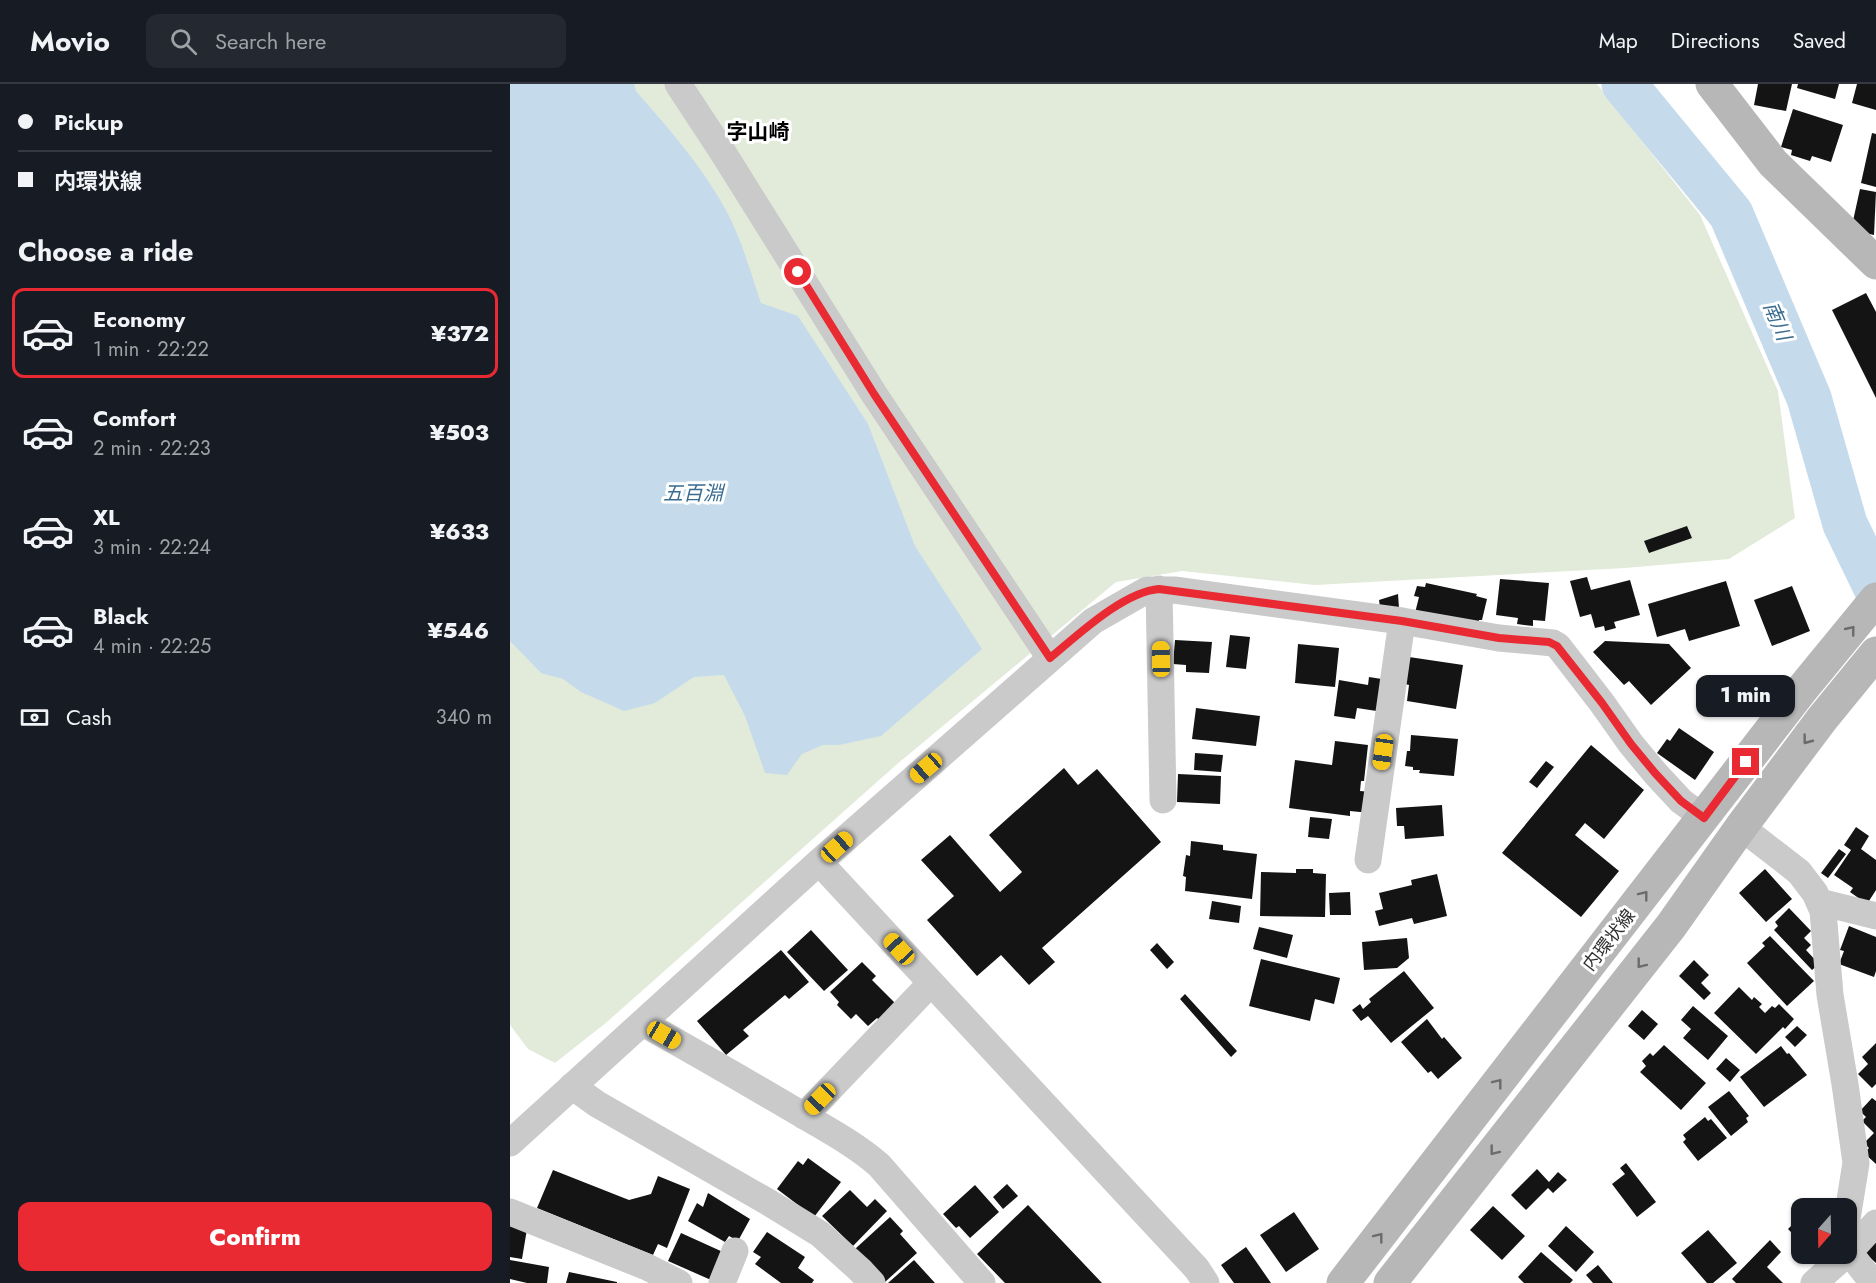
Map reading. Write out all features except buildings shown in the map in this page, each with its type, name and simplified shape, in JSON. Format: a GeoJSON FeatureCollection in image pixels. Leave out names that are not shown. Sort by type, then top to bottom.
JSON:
{"type":"FeatureCollection","features":[{"type":"Feature","properties":{"kind":"street"},"geometry":{"type":"LineString","coordinates":[[678,84],[874,394],[1050,658]]}},
{"type":"Feature","properties":{"kind":"street"},"geometry":{"type":"LineString","coordinates":[[1712,84],[1773,163],[1876,263]]}},
{"type":"Feature","properties":{"kind":"street"},"geometry":{"type":"LineString","coordinates":[[1159,589],[1163,800]]}},
{"type":"Feature","properties":{"kind":"street"},"geometry":{"type":"LineString","coordinates":[[510,1143],[819,862],[1050,658],[1093,621],[1147,590],[1159,589],[1402,621],[1499,638],[1553,643],[1655,773],[1681,801],[1704,818]]}},
{"type":"Feature","properties":{"kind":"street","name":"内環状線"},"geometry":{"type":"LineString","coordinates":[[1343,1283],[1876,599]]}},
{"type":"Feature","properties":{"kind":"street"},"geometry":{"type":"LineString","coordinates":[[1368,860],[1402,621]]}},
{"type":"Feature","properties":{"kind":"street"},"geometry":{"type":"LineString","coordinates":[[1390,1283],[1671,926],[1822,719],[1876,653]]}},
{"type":"Feature","properties":{"kind":"street"},"geometry":{"type":"LineString","coordinates":[[1741,827],[1799,872],[1810,884],[1820,902],[1825,921],[1830,995],[1856,1163],[1852,1198]]}},
{"type":"Feature","properties":{"kind":"street"},"geometry":{"type":"LineString","coordinates":[[819,862],[931,983],[1193,1278]]}},
{"type":"Feature","properties":{"kind":"street"},"geometry":{"type":"LineString","coordinates":[[1820,902],[1876,916]]}},
{"type":"Feature","properties":{"kind":"street"},"geometry":{"type":"LineString","coordinates":[[804,1116],[931,983]]}},
{"type":"Feature","properties":{"kind":"street"},"geometry":{"type":"LineString","coordinates":[[643,1023],[854,1145],[879,1165],[982,1283]]}},
{"type":"Feature","properties":{"kind":"street"},"geometry":{"type":"LineString","coordinates":[[572,1086],[597,1104],[820,1234],[872,1283]]}},
{"type":"Feature","properties":{"kind":"street"},"geometry":{"type":"LineString","coordinates":[[510,1212],[646,1275],[679,1283]]}},
{"type":"Feature","properties":{"kind":"street"},"geometry":{"type":"LineString","coordinates":[[1857,1231],[1876,1222]]}},
{"type":"Feature","properties":{"kind":"street"},"geometry":{"type":"LineString","coordinates":[[722,1283],[735,1251]]}},
{"type":"Feature","properties":{"kind":"street"},"geometry":{"type":"LineString","coordinates":[[1857,1254],[1873,1283]]}},
{"type":"Feature","properties":{"kind":"street"},"geometry":{"type":"LineString","coordinates":[[1814,1283],[1827,1264]]}},
{"type":"Feature","properties":{"kind":"green space"},"geometry":{"type":"Polygon","coordinates":[[[510,84],[1597,84],[1700,215],[1778,391],[1795,518],[1729,559],[1625,568],[1315,585],[1182,571],[1116,582],[896,765],[607,1022],[555,1063],[528,1049],[510,1025],[510,84]]]}},
{"type":"Feature","properties":{"kind":"water","name":"五百淵"},"geometry":{"type":"Polygon","coordinates":[[[510,84],[634,84],[636,91],[685,149],[718,195],[737,234],[761,303],[798,316],[868,424],[915,546],[982,649],[881,736],[839,745],[823,745],[802,754],[787,775],[765,773],[745,716],[724,675],[694,677],[655,703],[624,711],[581,692],[563,679],[541,673],[510,641],[510,84]]]}},
{"type":"Feature","properties":{"kind":"waterway","name":"南川"},"geometry":{"type":"LineString","coordinates":[[1624,84],[1731,214],[1809,398],[1845,524],[1876,588]]}},
{"type":"Feature","properties":{"kind":"district","name":"字山崎"},"geometry":{"type":"Point","coordinates":[758,132]}},
{"type":"Feature","properties":{"kind":"route"},"geometry":{"type":"LineString","coordinates":[[798,272],[874,394],[1050,658],[1093,621],[1147,590],[1159,589],[1402,621],[1499,638],[1549,642],[1557,646],[1655,773],[1681,801],[1704,818],[1746,762]]}}]}
